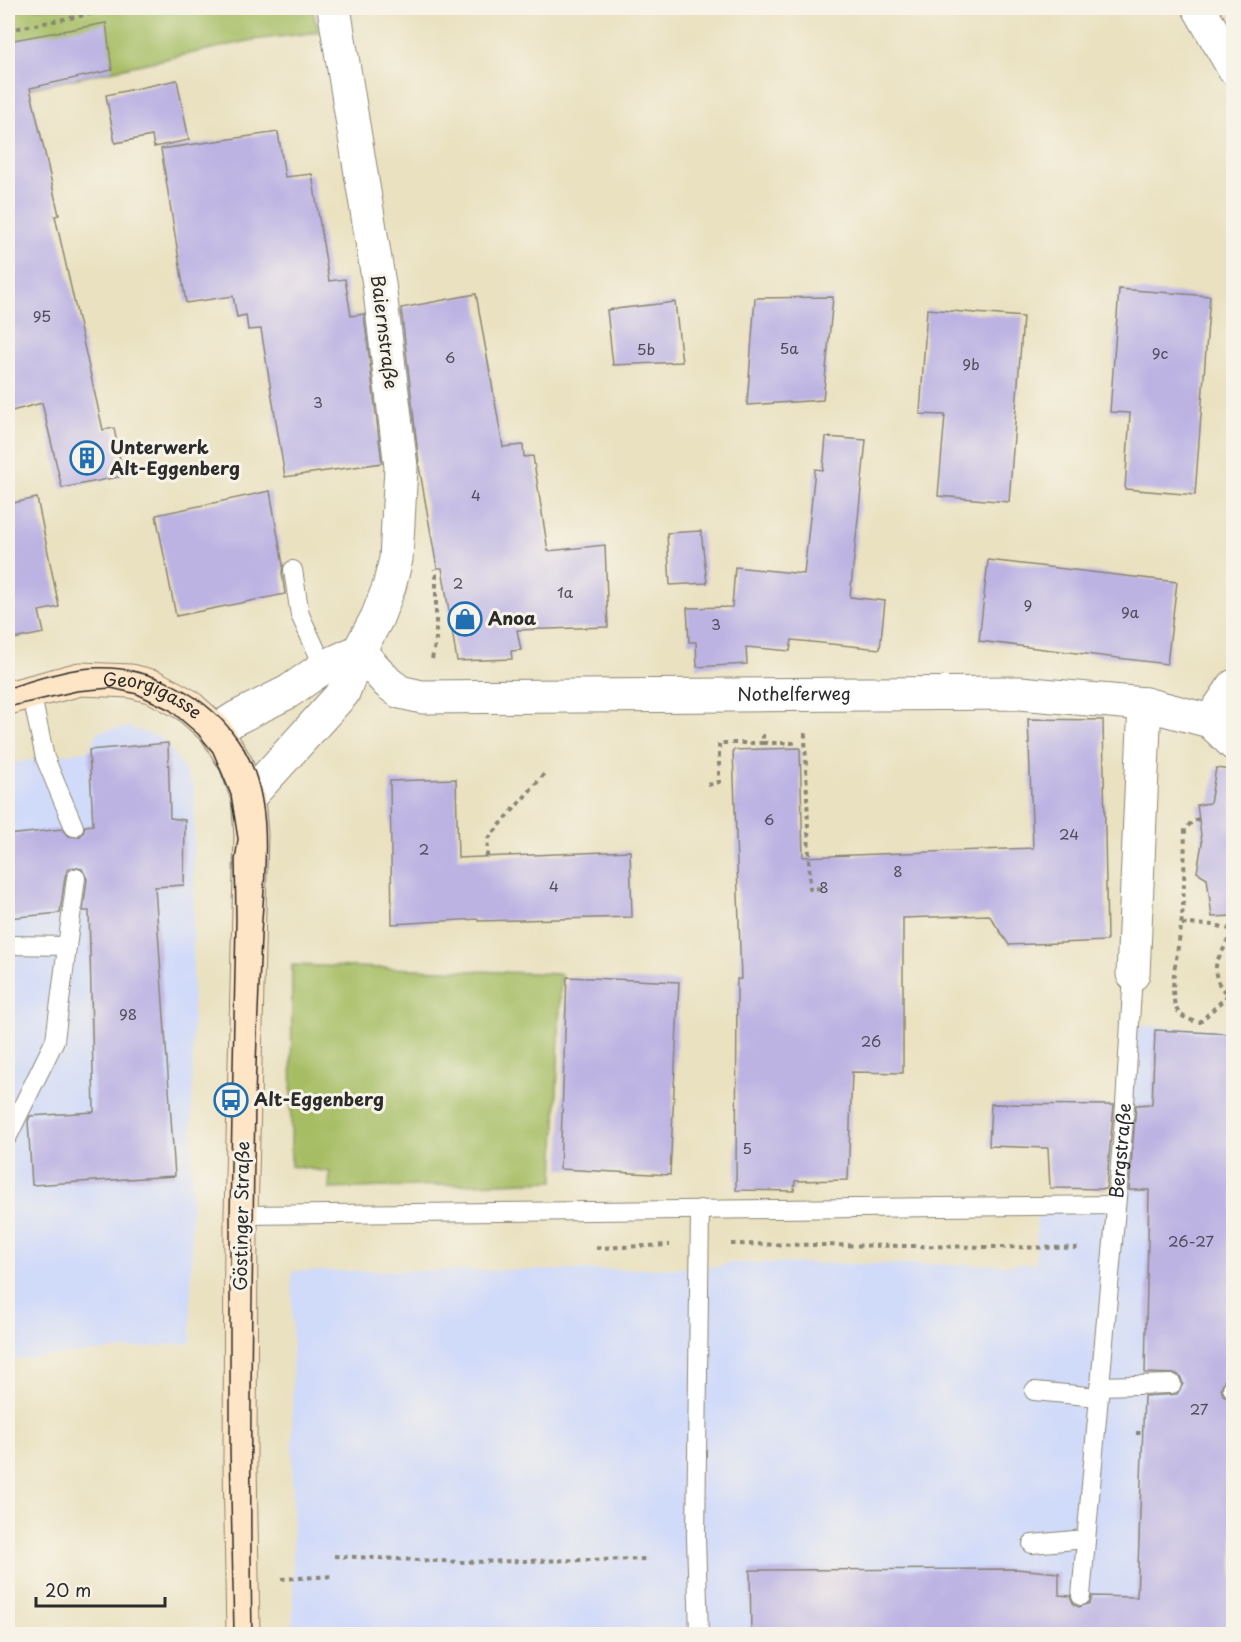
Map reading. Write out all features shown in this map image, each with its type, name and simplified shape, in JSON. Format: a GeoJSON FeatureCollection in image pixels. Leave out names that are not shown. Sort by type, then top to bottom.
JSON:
{"type":"FeatureCollection","features":[{"type":"Feature","properties":{"kind":"main road","name":"Georgigasse"},"geometry":{"type":"LineString","coordinates":[[19,695],[80,680],[131,681],[154,687],[187,705],[216,731],[236,764],[248,798]]}},
{"type":"Feature","properties":{"kind":"main road","name":"Göstinger Straße"},"geometry":{"type":"LineString","coordinates":[[243,1635],[240,1462],[241,1215],[250,835],[248,798]]}},
{"type":"Feature","properties":{"kind":"street","name":"Baiernstraße"},"geometry":{"type":"LineString","coordinates":[[248,798],[343,693],[359,651],[377,618],[389,587],[396,559],[401,467],[379,284],[334,8]]}},
{"type":"Feature","properties":{"kind":"street"},"geometry":{"type":"LineString","coordinates":[[1199,8],[1233,69]]}},
{"type":"Feature","properties":{"kind":"street"},"geometry":{"type":"LineString","coordinates":[[216,731],[236,718],[288,692],[324,667],[359,651]]}},
{"type":"Feature","properties":{"kind":"street","name":"Nothelferweg"},"geometry":{"type":"LineString","coordinates":[[359,651],[388,683],[400,692],[422,697],[1020,693],[1145,704],[1210,721]]}},
{"type":"Feature","properties":{"kind":"street"},"geometry":{"type":"LineString","coordinates":[[1233,686],[1210,721],[1233,744]]}},
{"type":"Feature","properties":{"kind":"street","name":"Bergstraße"},"geometry":{"type":"LineString","coordinates":[[1132,974],[1145,704]]}},
{"type":"Feature","properties":{"kind":"lane"},"geometry":{"type":"LineString","coordinates":[[293,570],[300,615],[324,667]]}},
{"type":"Feature","properties":{"kind":"lane"},"geometry":{"type":"LineString","coordinates":[[19,695],[74,827]]}},
{"type":"Feature","properties":{"kind":"lane"},"geometry":{"type":"LineString","coordinates":[[8,1136],[55,1040],[76,878]]}},
{"type":"Feature","properties":{"kind":"lane"},"geometry":{"type":"LineString","coordinates":[[8,945],[67,946]]}},
{"type":"Feature","properties":{"kind":"lane","name":"Bergstraße"},"geometry":{"type":"LineString","coordinates":[[1081,1596],[1124,1120],[1132,974]]}},
{"type":"Feature","properties":{"kind":"lane"},"geometry":{"type":"LineString","coordinates":[[241,1215],[1116,1205]]}},
{"type":"Feature","properties":{"kind":"lane"},"geometry":{"type":"LineString","coordinates":[[699,1635],[696,1538],[700,1209]]}},
{"type":"Feature","properties":{"kind":"lane"},"geometry":{"type":"LineString","coordinates":[[1034,1391],[1098,1392],[1172,1384]]}},
{"type":"Feature","properties":{"kind":"lane"},"geometry":{"type":"LineString","coordinates":[[1032,1544],[1085,1539]]}},
{"type":"Feature","properties":{"kind":"path"},"geometry":{"type":"LineString","coordinates":[[8,30],[121,8]]}},
{"type":"Feature","properties":{"kind":"path"},"geometry":{"type":"LineString","coordinates":[[805,735],[810,889],[824,888]]}},
{"type":"Feature","properties":{"kind":"path"},"geometry":{"type":"LineString","coordinates":[[763,736],[763,742]]}},
{"type":"Feature","properties":{"kind":"path"},"geometry":{"type":"LineString","coordinates":[[708,785],[719,782],[719,743],[794,742],[793,748]]}},
{"type":"Feature","properties":{"kind":"path"},"geometry":{"type":"LineString","coordinates":[[487,857],[488,839],[546,772]]}},
{"type":"Feature","properties":{"kind":"path"},"geometry":{"type":"LineString","coordinates":[[1199,819],[1193,821],[1185,829],[1182,924],[1174,985],[1175,1006],[1183,1017],[1190,1021],[1200,1022],[1228,995]]}},
{"type":"Feature","properties":{"kind":"path"},"geometry":{"type":"LineString","coordinates":[[1182,924],[1215,925],[1232,930],[1230,940],[1219,956],[1216,980],[1233,998]]}},
{"type":"Feature","properties":{"kind":"path"},"geometry":{"type":"LineString","coordinates":[[596,1248],[700,1244],[1112,1248]]}},
{"type":"Feature","properties":{"kind":"path"},"geometry":{"type":"LineString","coordinates":[[334,1556],[461,1562],[649,1559]]}},
{"type":"Feature","properties":{"kind":"path"},"geometry":{"type":"LineString","coordinates":[[274,1579],[334,1576]]}},
{"type":"Feature","properties":{"kind":"shaded area"},"geometry":{"type":"Polygon","coordinates":[[[129,727],[162,738],[183,767],[194,789],[191,1343],[8,1360],[8,764],[89,750],[98,731],[129,727]]]}},
{"type":"Feature","properties":{"kind":"shaded area"},"geometry":{"type":"Polygon","coordinates":[[[1129,1027],[1233,1030],[1233,1634],[293,1634],[292,1271],[595,1270],[716,1267],[730,1263],[1008,1265],[1036,1263],[1037,1205],[1116,1204],[1129,1027]]]}},
{"type":"Feature","properties":{"kind":"green space"},"geometry":{"type":"Polygon","coordinates":[[[8,8],[312,8],[319,32],[253,40],[8,93],[8,8]]]}},
{"type":"Feature","properties":{"kind":"green space"},"geometry":{"type":"Polygon","coordinates":[[[292,965],[561,974],[554,1181],[329,1189],[330,1172],[291,1166],[292,965]]]}},
{"type":"Feature","properties":{"kind":"building"},"geometry":{"type":"Polygon","coordinates":[[[106,23],[112,70],[30,88],[59,215],[55,216],[103,430],[114,428],[123,476],[62,488],[42,403],[8,412],[8,41],[106,23]]]}},
{"type":"Feature","properties":{"kind":"building"},"geometry":{"type":"Polygon","coordinates":[[[177,80],[189,140],[154,147],[152,136],[115,143],[106,95],[177,80]]]}},
{"type":"Feature","properties":{"kind":"building"},"geometry":{"type":"Polygon","coordinates":[[[278,132],[285,177],[312,174],[329,281],[345,279],[351,316],[364,314],[382,463],[285,477],[261,329],[248,330],[246,315],[237,317],[233,296],[186,303],[161,149],[278,132]]]}},
{"type":"Feature","properties":{"kind":"building"},"geometry":{"type":"Polygon","coordinates":[[[1119,289],[1210,296],[1195,495],[1125,489],[1130,413],[1110,412],[1119,289]]]}},
{"type":"Feature","properties":{"kind":"building"},"geometry":{"type":"Polygon","coordinates":[[[476,294],[503,447],[523,445],[524,457],[533,456],[548,551],[605,545],[608,627],[517,630],[521,650],[511,651],[512,659],[457,661],[442,568],[437,568],[420,472],[401,308],[476,294]]]}},
{"type":"Feature","properties":{"kind":"building"},"geometry":{"type":"Polygon","coordinates":[[[833,297],[823,400],[747,405],[755,298],[833,297]]]}},
{"type":"Feature","properties":{"kind":"building"},"geometry":{"type":"Polygon","coordinates":[[[675,302],[682,362],[613,365],[607,310],[675,302]]]}},
{"type":"Feature","properties":{"kind":"building"},"geometry":{"type":"Polygon","coordinates":[[[927,309],[1023,317],[1009,502],[938,496],[945,415],[920,414],[927,309]]]}},
{"type":"Feature","properties":{"kind":"building"},"geometry":{"type":"Polygon","coordinates":[[[826,437],[866,440],[850,597],[885,601],[880,649],[792,640],[790,651],[746,647],[747,664],[697,667],[696,642],[689,642],[687,608],[732,607],[735,567],[804,574],[815,469],[823,470],[826,437]]]}},
{"type":"Feature","properties":{"kind":"building"},"geometry":{"type":"Polygon","coordinates":[[[270,491],[283,565],[285,594],[176,616],[156,515],[270,491]]]}},
{"type":"Feature","properties":{"kind":"building"},"geometry":{"type":"Polygon","coordinates":[[[37,498],[59,607],[39,611],[44,633],[8,640],[8,504],[37,498]]]}},
{"type":"Feature","properties":{"kind":"building"},"geometry":{"type":"Polygon","coordinates":[[[701,531],[707,583],[670,585],[667,533],[701,531]]]}},
{"type":"Feature","properties":{"kind":"building"},"geometry":{"type":"Polygon","coordinates":[[[988,560],[1177,582],[1167,664],[979,641],[988,560]]]}},
{"type":"Feature","properties":{"kind":"building"},"geometry":{"type":"Polygon","coordinates":[[[1028,719],[1103,720],[1107,941],[1009,945],[989,915],[903,918],[903,1073],[852,1072],[848,1180],[795,1181],[794,1191],[736,1190],[737,979],[741,979],[733,750],[800,748],[803,857],[1033,848],[1028,719]]]}},
{"type":"Feature","properties":{"kind":"building"},"geometry":{"type":"Polygon","coordinates":[[[168,743],[170,818],[185,820],[184,885],[155,887],[175,1176],[32,1185],[28,1121],[30,1116],[94,1112],[89,911],[83,911],[87,879],[82,869],[72,867],[67,871],[60,913],[8,918],[8,835],[62,829],[68,836],[79,837],[85,826],[93,825],[89,750],[168,743]]]}},
{"type":"Feature","properties":{"kind":"building"},"geometry":{"type":"Polygon","coordinates":[[[1216,768],[1233,770],[1233,916],[1212,917],[1207,878],[1197,872],[1202,843],[1197,805],[1210,803],[1216,768]]]}},
{"type":"Feature","properties":{"kind":"building"},"geometry":{"type":"Polygon","coordinates":[[[456,779],[458,858],[630,851],[632,917],[478,921],[478,919],[392,924],[390,781],[456,779]]]}},
{"type":"Feature","properties":{"kind":"building"},"geometry":{"type":"Polygon","coordinates":[[[567,977],[679,982],[670,1175],[560,1169],[567,977]]]}},
{"type":"Feature","properties":{"kind":"building"},"geometry":{"type":"Polygon","coordinates":[[[1155,1030],[1233,1034],[1233,1377],[1225,1379],[1221,1388],[1223,1395],[1233,1400],[1233,1635],[751,1635],[750,1570],[1016,1569],[1059,1573],[1059,1595],[1070,1596],[1074,1605],[1079,1607],[1090,1603],[1092,1596],[1137,1597],[1144,1396],[1177,1394],[1183,1384],[1177,1374],[1145,1373],[1149,1190],[1129,1190],[1136,1105],[1152,1104],[1155,1030]]]}},
{"type":"Feature","properties":{"kind":"building"},"geometry":{"type":"Polygon","coordinates":[[[991,1104],[1114,1105],[1106,1189],[1050,1188],[1048,1148],[989,1146],[991,1104]]]}},
{"type":"Feature","properties":{"kind":"tram line"},"geometry":{"type":"LineString","coordinates":[[8,688],[62,672],[105,668],[129,670],[174,685],[195,697],[230,729],[244,749],[261,793],[266,841],[255,1106],[251,1436],[252,1634]]}},
{"type":"Feature","properties":{"kind":"tram line"},"geometry":{"type":"LineString","coordinates":[[8,707],[77,691],[111,688],[137,694],[170,710],[198,734],[213,752],[231,795],[238,839],[235,860],[236,919],[230,1214],[230,1450],[234,1634]]}},
{"type":"Feature","properties":{"kind":"place","name":"Unterwerk Alt-Eggenberg"},"geometry":{"type":"Point","coordinates":[87,458]}},
{"type":"Feature","properties":{"kind":"place","name":"Anoa"},"geometry":{"type":"Point","coordinates":[465,619]}},
{"type":"Feature","properties":{"kind":"place","name":"Alt-Eggenberg"},"geometry":{"type":"Point","coordinates":[231,1100]}}]}
